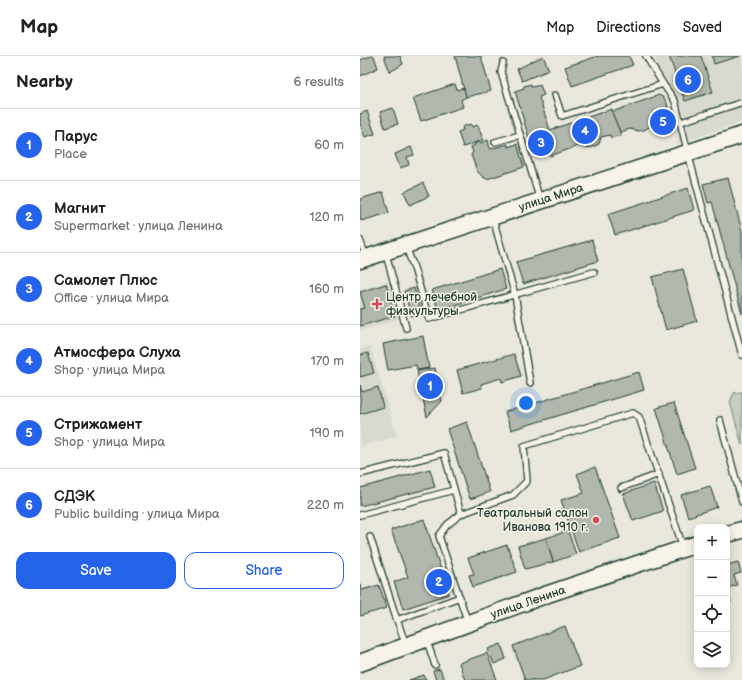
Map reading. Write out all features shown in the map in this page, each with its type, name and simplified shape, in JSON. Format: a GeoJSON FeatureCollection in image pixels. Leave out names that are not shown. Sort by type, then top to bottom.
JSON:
{"type":"FeatureCollection","features":[{"type":"Feature","properties":{"kind":"main road","name":"улица Мира"},"geometry":{"type":"LineString","coordinates":[[363,259],[742,135]]}},
{"type":"Feature","properties":{"kind":"main road"},"geometry":{"type":"LineString","coordinates":[[730,533],[742,530]]}},
{"type":"Feature","properties":{"kind":"main road","name":"улица Ленина"},"geometry":{"type":"LineString","coordinates":[[360,663],[468,623],[690,546]]}},
{"type":"Feature","properties":{"kind":"lane"},"geometry":{"type":"LineString","coordinates":[[646,56],[675,101],[742,355]]}},
{"type":"Feature","properties":{"kind":"lane"},"geometry":{"type":"LineString","coordinates":[[503,63],[501,72],[540,201]]}},
{"type":"Feature","properties":{"kind":"lane"},"geometry":{"type":"LineString","coordinates":[[555,95],[562,116],[663,84]]}},
{"type":"Feature","properties":{"kind":"lane"},"geometry":{"type":"LineString","coordinates":[[681,122],[741,102],[742,110]]}},
{"type":"Feature","properties":{"kind":"lane"},"geometry":{"type":"LineString","coordinates":[[495,142],[520,134]]}},
{"type":"Feature","properties":{"kind":"lane"},"geometry":{"type":"LineString","coordinates":[[492,216],[515,295],[530,383]]}},
{"type":"Feature","properties":{"kind":"lane"},"geometry":{"type":"LineString","coordinates":[[360,240],[363,259]]}},
{"type":"Feature","properties":{"kind":"lane"},"geometry":{"type":"LineString","coordinates":[[405,245],[414,268],[429,319],[594,272]]}},
{"type":"Feature","properties":{"kind":"lane"},"geometry":{"type":"LineString","coordinates":[[386,251],[406,328]]}},
{"type":"Feature","properties":{"kind":"lane"},"geometry":{"type":"LineString","coordinates":[[468,623],[439,536],[447,526],[461,514],[513,496],[526,481],[524,446],[634,413],[639,417],[659,474],[690,546]]}},
{"type":"Feature","properties":{"kind":"lane"},"geometry":{"type":"LineString","coordinates":[[720,420],[742,502]]}},
{"type":"Feature","properties":{"kind":"lane"},"geometry":{"type":"LineString","coordinates":[[360,474],[444,453],[461,514]]}},
{"type":"Feature","properties":{"kind":"lane"},"geometry":{"type":"LineString","coordinates":[[621,488],[659,474]]}},
{"type":"Feature","properties":{"kind":"lane"},"geometry":{"type":"LineString","coordinates":[[360,515],[454,490]]}},
{"type":"Feature","properties":{"kind":"lane"},"geometry":{"type":"LineString","coordinates":[[370,537],[406,646]]}},
{"type":"Feature","properties":{"kind":"lane"},"geometry":{"type":"LineString","coordinates":[[397,620],[460,597]]}},
{"type":"Feature","properties":{"kind":"lane"},"geometry":{"type":"LineString","coordinates":[[426,638],[435,665]]}},
{"type":"Feature","properties":{"kind":"shaded area"},"geometry":{"type":"Polygon","coordinates":[[[654,56],[712,56],[714,64],[742,56],[742,122],[677,144],[673,105],[654,56]]]}},
{"type":"Feature","properties":{"kind":"shaded area","name":"Центр лечебной физкультуры"},"geometry":{"type":"Polygon","coordinates":[[[388,281],[399,319],[360,331],[360,289],[388,281]]]}},
{"type":"Feature","properties":{"kind":"shaded area"},"geometry":{"type":"Polygon","coordinates":[[[370,346],[397,436],[360,447],[360,349],[370,346]]]}},
{"type":"Feature","properties":{"kind":"shaded area"},"geometry":{"type":"Polygon","coordinates":[[[742,392],[742,445],[730,402],[734,393],[742,392]]]}},
{"type":"Feature","properties":{"kind":"building"},"geometry":{"type":"Polygon","coordinates":[[[374,56],[378,68],[360,76],[360,60],[374,56]]]}},
{"type":"Feature","properties":{"kind":"building"},"geometry":{"type":"Polygon","coordinates":[[[384,56],[400,56],[403,64],[390,72],[384,56]]]}},
{"type":"Feature","properties":{"kind":"building"},"geometry":{"type":"Polygon","coordinates":[[[455,56],[481,56],[491,91],[466,97],[455,56]]]}},
{"type":"Feature","properties":{"kind":"building"},"geometry":{"type":"Polygon","coordinates":[[[543,56],[549,70],[522,81],[517,69],[543,56]]]}},
{"type":"Feature","properties":{"kind":"building"},"geometry":{"type":"Polygon","coordinates":[[[598,56],[629,56],[633,65],[572,86],[565,67],[598,56]]]}},
{"type":"Feature","properties":{"kind":"building"},"geometry":{"type":"Polygon","coordinates":[[[669,56],[701,56],[713,92],[685,101],[669,56]]]}},
{"type":"Feature","properties":{"kind":"building"},"geometry":{"type":"Polygon","coordinates":[[[712,56],[740,56],[714,64],[712,56]]]}},
{"type":"Feature","properties":{"kind":"building"},"geometry":{"type":"Polygon","coordinates":[[[455,84],[457,90],[464,88],[466,97],[461,100],[463,107],[421,121],[413,98],[455,84]]]}},
{"type":"Feature","properties":{"kind":"building"},"geometry":{"type":"Polygon","coordinates":[[[531,84],[532,87],[540,85],[544,95],[539,97],[550,130],[612,109],[621,135],[611,138],[610,135],[601,137],[599,144],[593,147],[585,148],[578,146],[550,156],[549,153],[545,154],[538,149],[536,150],[534,144],[531,145],[515,91],[531,84]]]}},
{"type":"Feature","properties":{"kind":"building"},"geometry":{"type":"Polygon","coordinates":[[[659,95],[664,98],[667,103],[668,117],[654,122],[644,130],[638,131],[630,129],[620,132],[612,112],[659,95]]]}},
{"type":"Feature","properties":{"kind":"building"},"geometry":{"type":"Polygon","coordinates":[[[393,108],[398,124],[385,128],[380,112],[393,108]]]}},
{"type":"Feature","properties":{"kind":"building"},"geometry":{"type":"Polygon","coordinates":[[[367,111],[375,134],[365,137],[360,124],[360,114],[367,111]]]}},
{"type":"Feature","properties":{"kind":"building"},"geometry":{"type":"Polygon","coordinates":[[[471,124],[472,127],[478,125],[483,140],[463,147],[458,132],[463,130],[462,127],[471,124]]]}},
{"type":"Feature","properties":{"kind":"building"},"geometry":{"type":"Polygon","coordinates":[[[488,140],[490,149],[508,144],[508,147],[517,144],[524,167],[487,179],[483,177],[477,171],[471,155],[473,152],[471,147],[475,145],[475,143],[481,143],[488,140]]]}},
{"type":"Feature","properties":{"kind":"building"},"geometry":{"type":"Polygon","coordinates":[[[411,147],[414,155],[407,157],[409,165],[400,168],[395,154],[411,147]]]}},
{"type":"Feature","properties":{"kind":"building"},"geometry":{"type":"Polygon","coordinates":[[[728,178],[742,231],[742,314],[712,202],[708,203],[703,184],[728,178]]]}},
{"type":"Feature","properties":{"kind":"building"},"geometry":{"type":"Polygon","coordinates":[[[423,183],[429,196],[410,205],[404,192],[423,183]]]}},
{"type":"Feature","properties":{"kind":"building"},"geometry":{"type":"Polygon","coordinates":[[[688,188],[694,210],[615,235],[608,214],[688,188]]]}},
{"type":"Feature","properties":{"kind":"building"},"geometry":{"type":"Polygon","coordinates":[[[383,192],[389,213],[361,221],[360,199],[383,192]]]}},
{"type":"Feature","properties":{"kind":"building"},"geometry":{"type":"Polygon","coordinates":[[[592,240],[598,261],[523,284],[516,262],[592,240]]]}},
{"type":"Feature","properties":{"kind":"building"},"geometry":{"type":"Polygon","coordinates":[[[500,269],[506,289],[438,310],[432,290],[500,269]]]}},
{"type":"Feature","properties":{"kind":"building"},"geometry":{"type":"Polygon","coordinates":[[[683,269],[697,321],[666,330],[652,277],[683,269]]]}},
{"type":"Feature","properties":{"kind":"building","name":"Центр лечебной физкультуры"},"geometry":{"type":"Polygon","coordinates":[[[386,284],[395,316],[360,326],[360,309],[365,308],[360,292],[386,284]]]}},
{"type":"Feature","properties":{"kind":"building"},"geometry":{"type":"Polygon","coordinates":[[[414,288],[421,313],[411,316],[404,291],[414,288]]]}},
{"type":"Feature","properties":{"kind":"building"},"geometry":{"type":"Polygon","coordinates":[[[423,336],[429,368],[417,370],[416,365],[388,370],[383,344],[423,336]]]}},
{"type":"Feature","properties":{"kind":"building"},"geometry":{"type":"Polygon","coordinates":[[[368,353],[374,373],[360,377],[360,355],[368,353]]]}},
{"type":"Feature","properties":{"kind":"building"},"geometry":{"type":"Polygon","coordinates":[[[514,354],[521,376],[502,382],[501,378],[481,384],[482,388],[463,393],[457,370],[514,354]]]}},
{"type":"Feature","properties":{"kind":"building"},"geometry":{"type":"Polygon","coordinates":[[[435,368],[442,401],[427,417],[417,371],[435,368]]]}},
{"type":"Feature","properties":{"kind":"building"},"geometry":{"type":"Polygon","coordinates":[[[639,372],[644,390],[511,430],[505,412],[639,372]]]}},
{"type":"Feature","properties":{"kind":"building"},"geometry":{"type":"Polygon","coordinates":[[[360,385],[362,392],[378,387],[383,407],[360,414],[360,385]]]}},
{"type":"Feature","properties":{"kind":"building"},"geometry":{"type":"Polygon","coordinates":[[[674,403],[695,468],[677,474],[656,408],[674,403]]]}},
{"type":"Feature","properties":{"kind":"building"},"geometry":{"type":"Polygon","coordinates":[[[467,422],[490,492],[470,499],[447,429],[467,422]]]}},
{"type":"Feature","properties":{"kind":"building"},"geometry":{"type":"Polygon","coordinates":[[[595,467],[620,538],[579,552],[561,500],[584,493],[577,474],[595,467]]]}},
{"type":"Feature","properties":{"kind":"building"},"geometry":{"type":"Polygon","coordinates":[[[430,469],[435,487],[360,506],[360,488],[430,469]]]}},
{"type":"Feature","properties":{"kind":"building"},"geometry":{"type":"Polygon","coordinates":[[[654,483],[663,511],[633,521],[623,494],[654,483]]]}},
{"type":"Feature","properties":{"kind":"building"},"geometry":{"type":"Polygon","coordinates":[[[710,486],[717,507],[688,517],[681,495],[710,486]]]}},
{"type":"Feature","properties":{"kind":"building"},"geometry":{"type":"Polygon","coordinates":[[[424,519],[449,594],[403,609],[394,582],[408,577],[391,530],[424,519]]]}},
{"type":"Feature","properties":{"kind":"building"},"geometry":{"type":"Polygon","coordinates":[[[568,531],[576,554],[553,562],[546,538],[568,531]]]}},
{"type":"Feature","properties":{"kind":"building"},"geometry":{"type":"Polygon","coordinates":[[[546,538],[553,562],[525,569],[518,546],[546,538]]]}},
{"type":"Feature","properties":{"kind":"building"},"geometry":{"type":"Polygon","coordinates":[[[507,545],[517,572],[473,587],[469,575],[474,574],[468,558],[507,545]]]}},
{"type":"Feature","properties":{"kind":"building"},"geometry":{"type":"Polygon","coordinates":[[[738,562],[741,573],[734,575],[737,585],[730,587],[730,564],[738,562]]]}},
{"type":"Feature","properties":{"kind":"building"},"geometry":{"type":"Polygon","coordinates":[[[360,584],[362,590],[379,585],[387,608],[360,616],[360,584]]]}},
{"type":"Feature","properties":{"kind":"building"},"geometry":{"type":"Polygon","coordinates":[[[565,626],[580,666],[543,680],[525,680],[513,646],[565,626]]]}},
{"type":"Feature","properties":{"kind":"building"},"geometry":{"type":"Polygon","coordinates":[[[501,644],[506,659],[494,664],[488,649],[501,644]]]}},
{"type":"Feature","properties":{"kind":"building"},"geometry":{"type":"Polygon","coordinates":[[[487,653],[497,680],[465,680],[459,663],[487,653]]]}},
{"type":"Feature","properties":{"kind":"building"},"geometry":{"type":"Polygon","coordinates":[[[440,669],[444,680],[436,680],[433,671],[440,669]]]}},
{"type":"Feature","properties":{"kind":"building"},"geometry":{"type":"Polygon","coordinates":[[[424,675],[426,680],[409,680],[424,675]]]}},
{"type":"Feature","properties":{"kind":"place","name":"СДЭК"},"geometry":{"type":"Point","coordinates":[688,80]}},
{"type":"Feature","properties":{"kind":"place","name":"Стрижамент"},"geometry":{"type":"Point","coordinates":[663,122]}},
{"type":"Feature","properties":{"kind":"place","name":"Атмосфера Слуха"},"geometry":{"type":"Point","coordinates":[585,131]}},
{"type":"Feature","properties":{"kind":"place","name":"Самолет Плюс"},"geometry":{"type":"Point","coordinates":[541,143]}},
{"type":"Feature","properties":{"kind":"place","name":"Центр лечебной физкультуры"},"geometry":{"type":"Point","coordinates":[377,304]}},
{"type":"Feature","properties":{"kind":"place","name":"Парус"},"geometry":{"type":"Point","coordinates":[430,386]}},
{"type":"Feature","properties":{"kind":"place","name":"Театральный салон Иванова 1910 г."},"geometry":{"type":"Point","coordinates":[596,520]}},
{"type":"Feature","properties":{"kind":"place","name":"Магнит"},"geometry":{"type":"Point","coordinates":[439,582]}}]}
